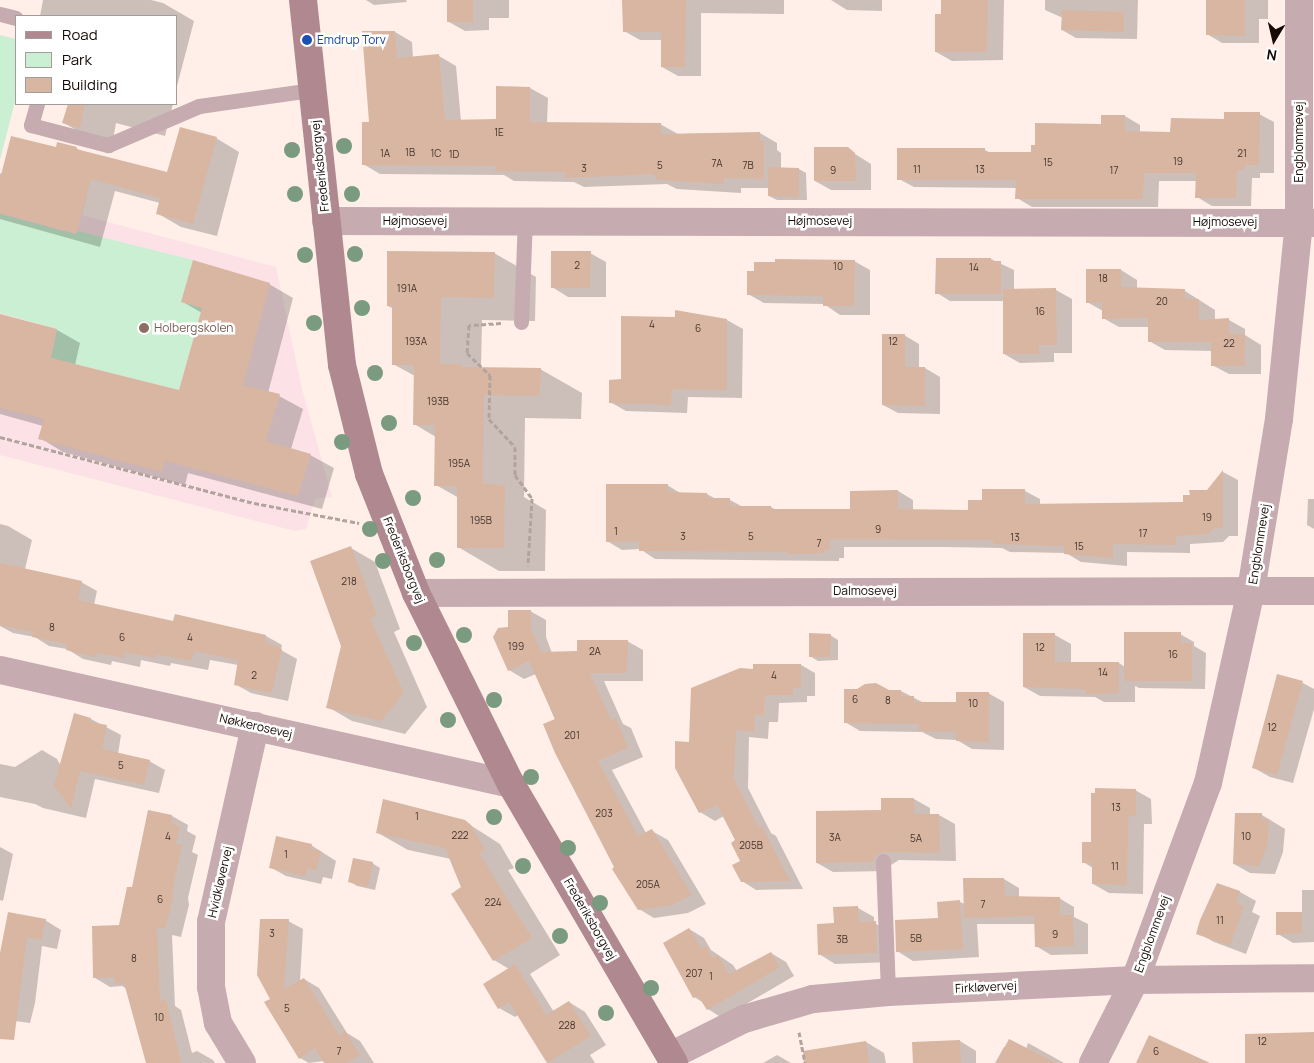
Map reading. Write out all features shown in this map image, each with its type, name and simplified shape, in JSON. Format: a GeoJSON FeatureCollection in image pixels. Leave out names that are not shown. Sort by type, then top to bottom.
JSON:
{"type":"FeatureCollection","features":[{"type":"Feature","properties":{"kind":"street","name":"Frederiksborgvej"},"geometry":{"type":"LineString","coordinates":[[303,0],[342,365],[369,474],[416,593],[511,784],[672,1059]]}},
{"type":"Feature","properties":{"kind":"street","name":"Engblommevej"},"geometry":{"type":"LineString","coordinates":[[1093,1063],[1135,980],[1208,784],[1251,590],[1279,419],[1306,223],[1299,0]]}},
{"type":"Feature","properties":{"kind":"street","name":"Højmosevej"},"geometry":{"type":"LineString","coordinates":[[326,221],[1306,223]]}},
{"type":"Feature","properties":{"kind":"street","name":"Dalmosevej"},"geometry":{"type":"LineString","coordinates":[[416,593],[1314,591]]}},
{"type":"Feature","properties":{"kind":"street","name":"Nøkkerosevej"},"geometry":{"type":"LineString","coordinates":[[0,670],[511,784]]}},
{"type":"Feature","properties":{"kind":"street","name":"Hvidkløvervej"},"geometry":{"type":"LineString","coordinates":[[242,1063],[218,1022],[211,987],[211,922],[255,726]]}},
{"type":"Feature","properties":{"kind":"street","name":"Firkløvervej"},"geometry":{"type":"LineString","coordinates":[[672,1059],[744,1019],[814,999],[888,992],[1135,980],[1314,978]]}},
{"type":"Feature","properties":{"kind":"lane"},"geometry":{"type":"LineString","coordinates":[[0,14],[15,18]]}},
{"type":"Feature","properties":{"kind":"lane"},"geometry":{"type":"LineString","coordinates":[[37,105],[31,125],[108,144],[199,106],[312,90]]}},
{"type":"Feature","properties":{"kind":"lane"},"geometry":{"type":"LineString","coordinates":[[521,322],[525,220]]}},
{"type":"Feature","properties":{"kind":"lane"},"geometry":{"type":"LineString","coordinates":[[883,861],[888,992]]}},
{"type":"Feature","properties":{"kind":"path"},"geometry":{"type":"LineString","coordinates":[[521,322],[469,325],[467,353],[490,375],[489,418],[515,448],[515,475],[532,498],[526,592]]}},
{"type":"Feature","properties":{"kind":"path"},"geometry":{"type":"LineString","coordinates":[[0,437],[254,503],[391,529]]}},
{"type":"Feature","properties":{"kind":"shaded area","name":"Holbergskolen"},"geometry":{"type":"Polygon","coordinates":[[[0,173],[87,196],[82,215],[276,267],[302,389],[332,497],[315,499],[306,529],[295,531],[0,455],[0,173]]]}},
{"type":"Feature","properties":{"kind":"green space"},"geometry":{"type":"Polygon","coordinates":[[[0,35],[15,39],[15,102],[0,160],[0,35]]]}},
{"type":"Feature","properties":{"kind":"green space"},"geometry":{"type":"Polygon","coordinates":[[[0,214],[76,234],[77,231],[193,260],[182,302],[202,308],[179,390],[51,358],[57,329],[0,313],[0,214]]]}},
{"type":"Feature","properties":{"kind":"building"},"geometry":{"type":"Polygon","coordinates":[[[447,0],[473,0],[473,22],[447,22],[447,0]]]}},
{"type":"Feature","properties":{"kind":"building"},"geometry":{"type":"Polygon","coordinates":[[[622,0],[686,0],[685,67],[661,67],[661,32],[623,32],[622,0]]]}},
{"type":"Feature","properties":{"kind":"building"},"geometry":{"type":"Polygon","coordinates":[[[941,0],[988,0],[987,52],[935,52],[935,14],[941,14],[941,0]]]}},
{"type":"Feature","properties":{"kind":"building"},"geometry":{"type":"Polygon","coordinates":[[[1206,0],[1245,0],[1245,36],[1206,35],[1206,0]]]}},
{"type":"Feature","properties":{"kind":"building"},"geometry":{"type":"Polygon","coordinates":[[[1062,10],[1124,12],[1124,32],[1061,30],[1062,10]]]}},
{"type":"Feature","properties":{"kind":"building"},"geometry":{"type":"Polygon","coordinates":[[[362,31],[395,31],[397,58],[439,54],[445,120],[496,119],[496,86],[530,87],[530,122],[661,123],[661,134],[760,132],[760,141],[764,141],[764,179],[724,178],[724,184],[658,180],[653,174],[565,178],[565,172],[495,171],[495,166],[362,165],[362,122],[369,122],[362,31]]]}},
{"type":"Feature","properties":{"kind":"building"},"geometry":{"type":"Polygon","coordinates":[[[68,105],[85,105],[80,128],[62,123],[68,105]]]}},
{"type":"Feature","properties":{"kind":"building"},"geometry":{"type":"Polygon","coordinates":[[[1224,112],[1260,112],[1259,165],[1245,165],[1245,170],[1237,170],[1236,198],[1195,198],[1196,173],[1144,173],[1143,199],[1015,199],[1016,180],[897,180],[897,148],[985,148],[985,152],[1031,152],[1031,145],[1035,145],[1035,123],[1101,124],[1101,115],[1125,115],[1125,131],[1170,132],[1171,118],[1224,119],[1224,112]]]}},
{"type":"Feature","properties":{"kind":"building"},"geometry":{"type":"Polygon","coordinates":[[[180,127],[217,137],[193,224],[156,214],[160,198],[91,179],[76,234],[0,213],[0,179],[11,136],[56,147],[57,142],[77,147],[76,149],[167,172],[180,127]]]}},
{"type":"Feature","properties":{"kind":"building"},"geometry":{"type":"Polygon","coordinates":[[[814,147],[848,147],[855,153],[856,181],[814,181],[814,147]]]}},
{"type":"Feature","properties":{"kind":"building"},"geometry":{"type":"Polygon","coordinates":[[[768,167],[799,168],[799,197],[768,196],[768,167]]]}},
{"type":"Feature","properties":{"kind":"building"},"geometry":{"type":"Polygon","coordinates":[[[387,251],[495,252],[494,298],[441,297],[440,364],[462,364],[462,367],[541,368],[540,396],[484,395],[483,484],[505,485],[504,548],[457,548],[457,486],[434,486],[435,425],[413,425],[414,365],[392,365],[392,306],[387,306],[387,251]]]}},
{"type":"Feature","properties":{"kind":"building"},"geometry":{"type":"Polygon","coordinates":[[[551,251],[591,251],[590,288],[551,288],[551,251]]]}},
{"type":"Feature","properties":{"kind":"building"},"geometry":{"type":"Polygon","coordinates":[[[936,258],[991,258],[991,261],[1001,261],[1001,294],[935,294],[936,258]]]}},
{"type":"Feature","properties":{"kind":"building"},"geometry":{"type":"Polygon","coordinates":[[[775,259],[855,260],[854,306],[823,306],[823,296],[747,295],[747,271],[754,271],[754,262],[775,262],[775,259]]]}},
{"type":"Feature","properties":{"kind":"building"},"geometry":{"type":"Polygon","coordinates":[[[193,260],[270,283],[243,385],[280,394],[266,441],[311,454],[298,496],[165,461],[162,472],[38,439],[44,419],[0,408],[0,314],[57,329],[51,358],[179,390],[202,308],[181,302],[193,260]]]}},
{"type":"Feature","properties":{"kind":"building"},"geometry":{"type":"Polygon","coordinates":[[[1086,269],[1121,269],[1121,287],[1185,289],[1185,299],[1199,299],[1199,320],[1229,318],[1229,334],[1245,334],[1245,366],[1211,366],[1211,342],[1148,342],[1148,318],[1102,319],[1102,302],[1086,303],[1086,269]]]}},
{"type":"Feature","properties":{"kind":"building"},"geometry":{"type":"Polygon","coordinates":[[[1056,288],[1057,345],[1039,345],[1039,354],[1003,354],[1003,289],[1056,288]]]}},
{"type":"Feature","properties":{"kind":"building"},"geometry":{"type":"Polygon","coordinates":[[[675,310],[727,319],[727,390],[672,389],[671,405],[609,403],[609,380],[621,379],[621,316],[675,317],[675,310]]]}},
{"type":"Feature","properties":{"kind":"building"},"geometry":{"type":"Polygon","coordinates":[[[882,334],[905,334],[905,367],[925,367],[925,406],[882,405],[882,334]]]}},
{"type":"Feature","properties":{"kind":"building"},"geometry":{"type":"Polygon","coordinates":[[[1223,470],[1223,528],[1214,528],[1208,534],[1176,536],[1176,545],[1113,544],[1113,558],[1064,554],[1064,546],[993,544],[993,540],[830,539],[830,550],[824,550],[824,553],[810,554],[788,554],[788,552],[639,551],[639,541],[606,542],[606,484],[668,484],[668,492],[707,493],[707,498],[730,498],[730,506],[771,506],[771,509],[850,509],[850,491],[898,490],[898,509],[968,510],[968,500],[982,500],[982,489],[1025,489],[1025,504],[1183,502],[1183,495],[1190,495],[1189,490],[1207,490],[1223,470]]]}},
{"type":"Feature","properties":{"kind":"building"},"geometry":{"type":"Polygon","coordinates":[[[351,546],[377,616],[370,618],[404,693],[381,721],[326,708],[341,646],[310,561],[351,546]]]}},
{"type":"Feature","properties":{"kind":"building"},"geometry":{"type":"Polygon","coordinates":[[[0,563],[82,581],[78,600],[173,621],[175,614],[266,635],[265,642],[282,649],[272,693],[234,685],[238,660],[194,651],[192,661],[155,654],[154,658],[125,652],[124,658],[96,653],[95,657],[66,650],[67,644],[32,637],[33,632],[0,625],[0,563]]]}},
{"type":"Feature","properties":{"kind":"building"},"geometry":{"type":"Polygon","coordinates":[[[508,610],[531,610],[531,628],[541,652],[577,651],[577,640],[628,640],[627,673],[590,673],[611,720],[616,718],[628,748],[598,761],[638,836],[652,829],[692,895],[672,905],[638,910],[612,869],[614,867],[555,753],[543,724],[555,719],[529,661],[508,671],[493,637],[498,628],[508,627],[508,610]]]}},
{"type":"Feature","properties":{"kind":"building"},"geometry":{"type":"Polygon","coordinates":[[[1124,632],[1181,632],[1181,643],[1192,643],[1192,681],[1124,681],[1124,632]]]}},
{"type":"Feature","properties":{"kind":"building"},"geometry":{"type":"Polygon","coordinates":[[[809,633],[831,634],[830,657],[809,657],[809,633]]]}},
{"type":"Feature","properties":{"kind":"building"},"geometry":{"type":"Polygon","coordinates":[[[1023,633],[1055,633],[1055,662],[1119,662],[1119,693],[1086,694],[1086,690],[1080,689],[1023,687],[1023,633]]]}},
{"type":"Feature","properties":{"kind":"building"},"geometry":{"type":"Polygon","coordinates":[[[753,664],[801,664],[801,688],[793,688],[793,695],[765,695],[764,715],[755,715],[754,732],[736,730],[734,779],[759,828],[762,826],[790,881],[741,882],[732,865],[740,861],[731,843],[735,840],[717,805],[699,813],[675,768],[675,741],[689,742],[691,688],[740,668],[753,669],[753,664]]]}},
{"type":"Feature","properties":{"kind":"building"},"geometry":{"type":"Polygon","coordinates":[[[1277,674],[1303,681],[1277,775],[1252,768],[1277,674]]]}},
{"type":"Feature","properties":{"kind":"building"},"geometry":{"type":"Polygon","coordinates":[[[876,683],[889,690],[901,690],[901,696],[914,696],[914,702],[956,702],[956,692],[989,692],[989,742],[956,741],[956,732],[919,731],[919,724],[844,723],[844,689],[857,689],[865,684],[876,683]]]}},
{"type":"Feature","properties":{"kind":"building"},"geometry":{"type":"Polygon","coordinates":[[[74,713],[91,718],[90,722],[107,725],[102,749],[150,760],[144,785],[80,771],[71,809],[54,786],[74,713]]]}},
{"type":"Feature","properties":{"kind":"building"},"geometry":{"type":"Polygon","coordinates":[[[1095,788],[1136,789],[1136,815],[1129,816],[1128,825],[1127,885],[1092,884],[1092,863],[1082,863],[1082,842],[1091,842],[1091,793],[1095,793],[1095,788]]]}},
{"type":"Feature","properties":{"kind":"building"},"geometry":{"type":"Polygon","coordinates":[[[881,798],[914,798],[914,814],[939,814],[940,853],[882,852],[875,856],[874,862],[816,863],[816,811],[881,810],[881,798]]]}},
{"type":"Feature","properties":{"kind":"building"},"geometry":{"type":"Polygon","coordinates":[[[383,799],[465,820],[471,825],[485,850],[479,853],[532,938],[493,961],[451,894],[461,887],[445,848],[376,833],[383,799]]]}},
{"type":"Feature","properties":{"kind":"building"},"geometry":{"type":"Polygon","coordinates":[[[148,810],[172,815],[171,824],[180,826],[176,844],[182,845],[172,894],[174,894],[165,929],[157,927],[160,1001],[166,999],[181,1063],[146,1063],[124,983],[115,984],[115,977],[93,978],[92,926],[119,925],[127,887],[132,887],[148,810]]]}},
{"type":"Feature","properties":{"kind":"building"},"geometry":{"type":"Polygon","coordinates":[[[1235,813],[1262,813],[1262,819],[1269,819],[1268,843],[1259,866],[1233,864],[1235,813]]]}},
{"type":"Feature","properties":{"kind":"building"},"geometry":{"type":"Polygon","coordinates":[[[276,836],[312,844],[311,849],[321,851],[316,870],[307,868],[305,876],[269,868],[276,836]]]}},
{"type":"Feature","properties":{"kind":"building"},"geometry":{"type":"Polygon","coordinates":[[[353,858],[373,862],[368,887],[348,882],[353,858]]]}},
{"type":"Feature","properties":{"kind":"building"},"geometry":{"type":"Polygon","coordinates":[[[963,878],[1004,878],[1005,896],[1060,897],[1060,915],[1073,915],[1074,946],[1035,947],[1034,916],[964,918],[963,878]]]}},
{"type":"Feature","properties":{"kind":"building"},"geometry":{"type":"Polygon","coordinates":[[[1217,883],[1240,891],[1236,903],[1244,906],[1230,946],[1196,934],[1200,920],[1217,883]]]}},
{"type":"Feature","properties":{"kind":"building"},"geometry":{"type":"Polygon","coordinates":[[[960,900],[963,949],[896,952],[895,920],[938,918],[937,902],[960,900]]]}},
{"type":"Feature","properties":{"kind":"building"},"geometry":{"type":"Polygon","coordinates":[[[858,906],[859,922],[876,921],[877,953],[818,955],[817,924],[834,923],[833,907],[858,906]]]}},
{"type":"Feature","properties":{"kind":"building"},"geometry":{"type":"Polygon","coordinates":[[[8,912],[46,919],[41,940],[27,937],[14,1040],[0,1039],[0,953],[8,912]]]}},
{"type":"Feature","properties":{"kind":"building"},"geometry":{"type":"Polygon","coordinates":[[[1276,912],[1302,912],[1302,933],[1276,935],[1276,912]]]}},
{"type":"Feature","properties":{"kind":"building"},"geometry":{"type":"Polygon","coordinates":[[[260,919],[289,919],[284,989],[304,978],[339,1035],[345,1031],[360,1055],[347,1063],[324,1063],[315,1048],[299,1059],[264,1002],[270,999],[257,975],[260,919]]]}},
{"type":"Feature","properties":{"kind":"building"},"geometry":{"type":"Polygon","coordinates":[[[689,928],[702,949],[706,946],[713,958],[718,955],[729,974],[771,952],[780,967],[707,1010],[698,996],[693,998],[663,943],[689,928]]]}},
{"type":"Feature","properties":{"kind":"building"},"geometry":{"type":"Polygon","coordinates":[[[515,964],[546,1015],[569,1001],[591,1036],[547,1063],[509,1002],[498,1009],[483,984],[515,964]]]}},
{"type":"Feature","properties":{"kind":"building"},"geometry":{"type":"Polygon","coordinates":[[[1314,1032],[1314,1063],[1245,1063],[1245,1034],[1314,1032]]]}},
{"type":"Feature","properties":{"kind":"building"},"geometry":{"type":"Polygon","coordinates":[[[1149,1035],[1210,1063],[1136,1063],[1149,1035]]]}},
{"type":"Feature","properties":{"kind":"building"},"geometry":{"type":"Polygon","coordinates":[[[1009,1039],[1056,1063],[996,1063],[1009,1039]]]}},
{"type":"Feature","properties":{"kind":"building"},"geometry":{"type":"Polygon","coordinates":[[[960,1040],[961,1063],[913,1063],[912,1042],[960,1040]]]}},
{"type":"Feature","properties":{"kind":"building"},"geometry":{"type":"Polygon","coordinates":[[[866,1041],[869,1063],[804,1063],[803,1051],[866,1041]]]}},
{"type":"Feature","properties":{"kind":"place","name":"Emdrup Torv"},"geometry":{"type":"Point","coordinates":[307,40]}},
{"type":"Feature","properties":{"kind":"place","name":"Holbergskolen"},"geometry":{"type":"Point","coordinates":[144,328]}}]}
